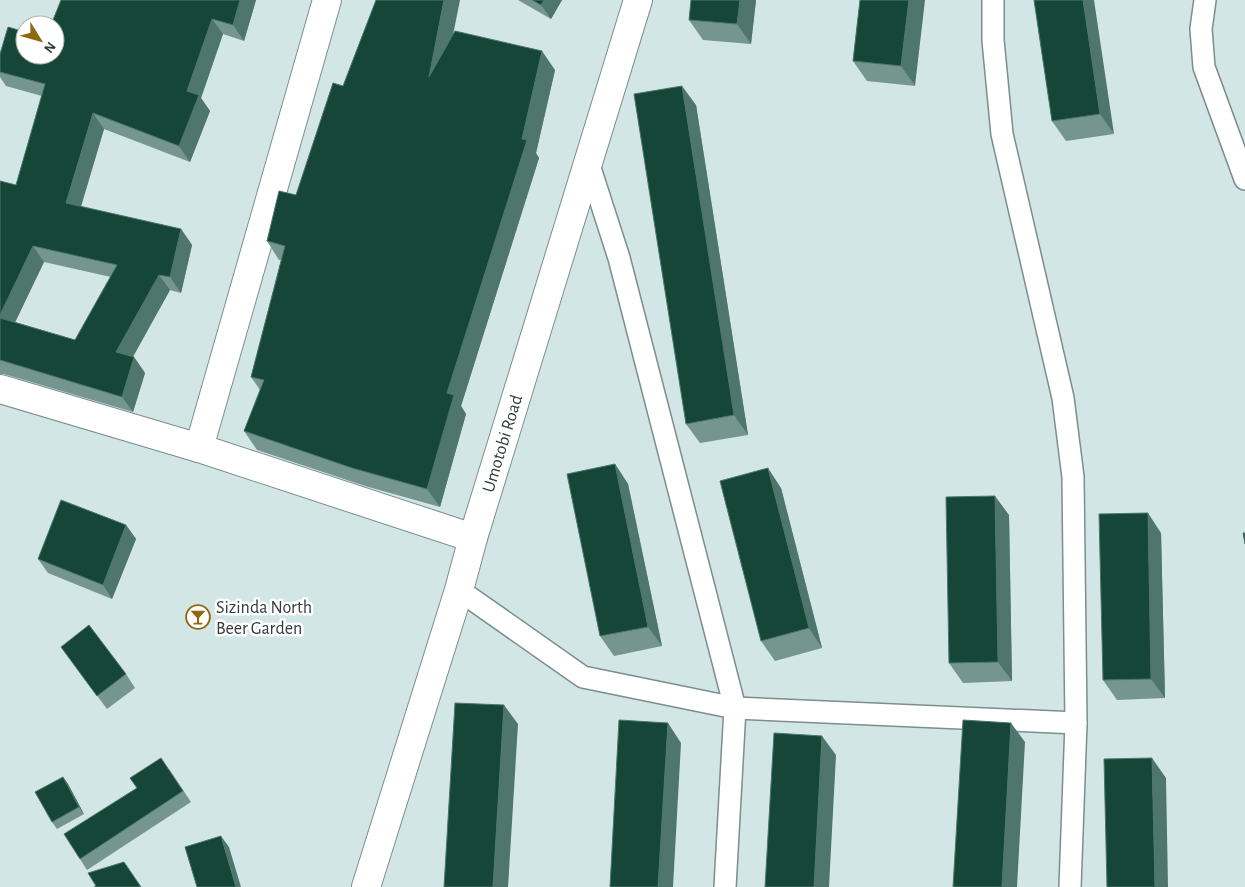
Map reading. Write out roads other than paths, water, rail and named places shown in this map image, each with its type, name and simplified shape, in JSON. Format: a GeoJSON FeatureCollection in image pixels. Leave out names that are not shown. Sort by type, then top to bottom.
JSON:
{"type":"FeatureCollection","features":[{"type":"Feature","properties":{"kind":"street"},"geometry":{"type":"LineString","coordinates":[[199,448],[326,0]]}},
{"type":"Feature","properties":{"kind":"street","name":"Umotobi Road"},"geometry":{"type":"LineString","coordinates":[[366,887],[459,590],[473,538],[638,0]]}},
{"type":"Feature","properties":{"kind":"street"},"geometry":{"type":"LineString","coordinates":[[0,390],[199,448],[473,538]]}},
{"type":"Feature","properties":{"kind":"lane"},"geometry":{"type":"LineString","coordinates":[[993,0],[993,40],[1002,134],[1063,398],[1073,477],[1076,723],[1070,887]]}},
{"type":"Feature","properties":{"kind":"lane"},"geometry":{"type":"LineString","coordinates":[[1205,0],[1201,29],[1204,67],[1245,179]]}},
{"type":"Feature","properties":{"kind":"lane"},"geometry":{"type":"LineString","coordinates":[[588,165],[619,258],[735,708],[725,887]]}},
{"type":"Feature","properties":{"kind":"lane"},"geometry":{"type":"LineString","coordinates":[[459,590],[583,677],[735,708],[1076,723]]}},
{"type":"Feature","properties":{"kind":"place","name":"Sizinda North Beer Garden"},"geometry":{"type":"Point","coordinates":[198,617]}}]}
